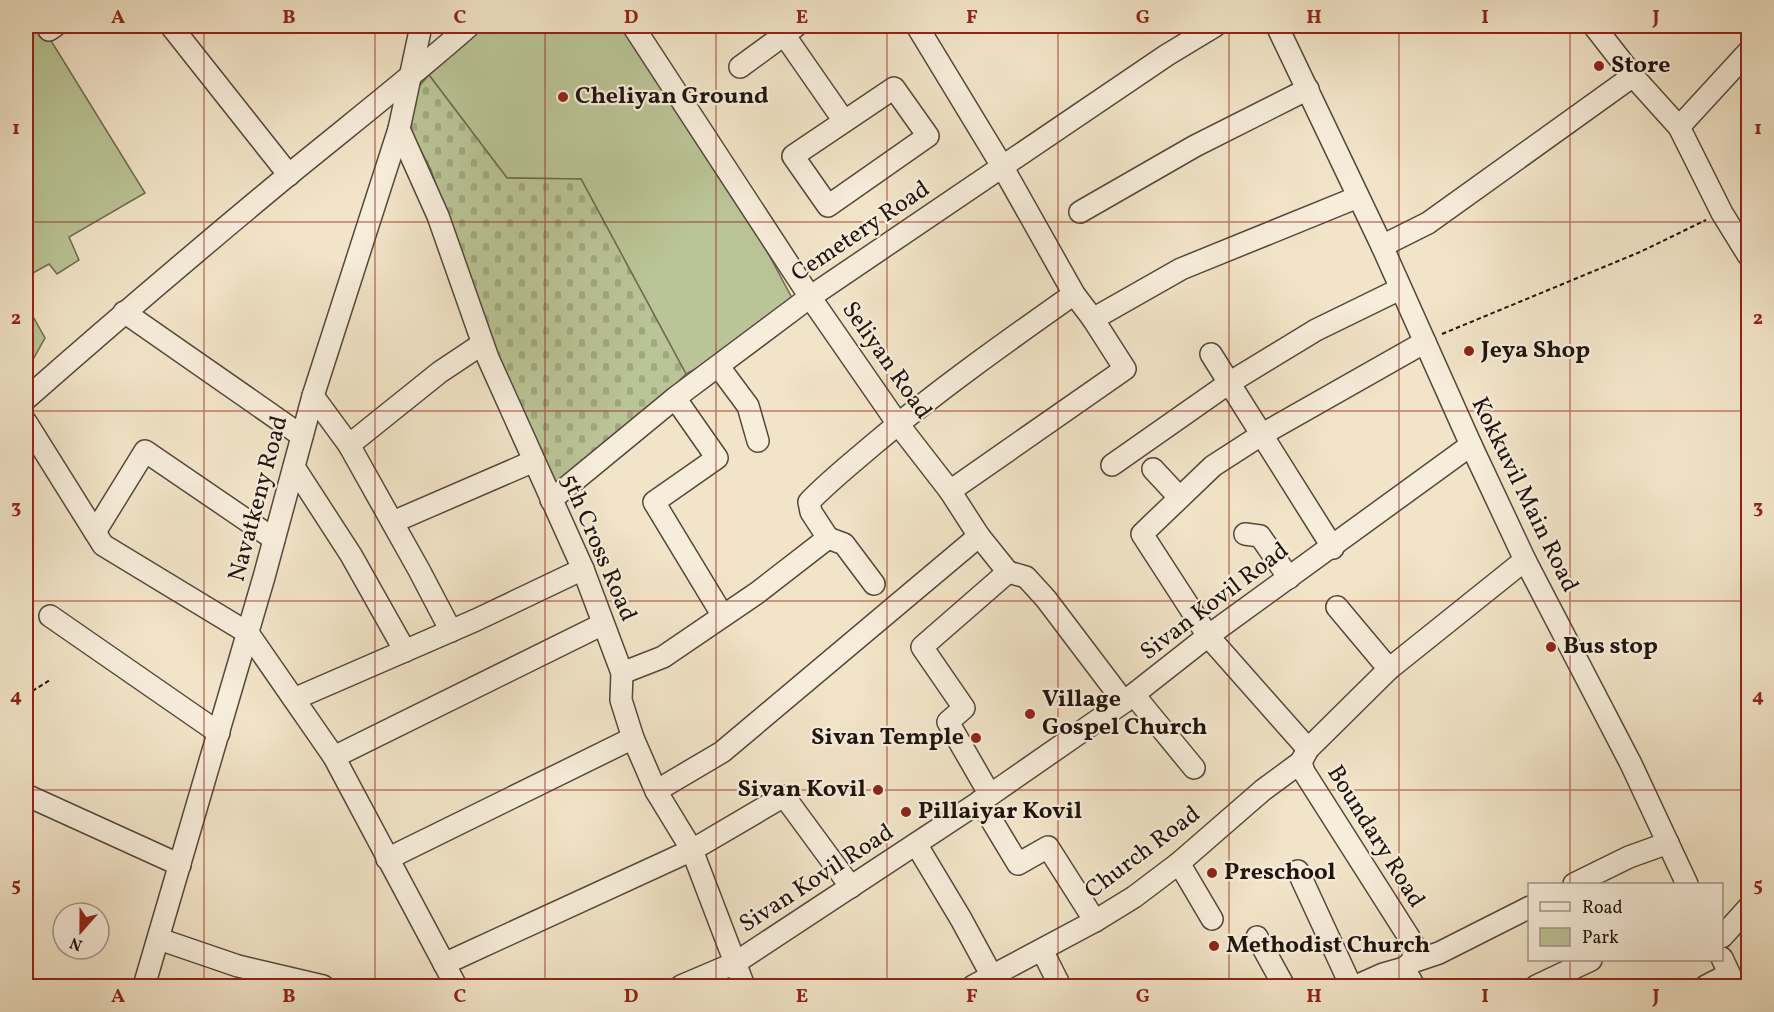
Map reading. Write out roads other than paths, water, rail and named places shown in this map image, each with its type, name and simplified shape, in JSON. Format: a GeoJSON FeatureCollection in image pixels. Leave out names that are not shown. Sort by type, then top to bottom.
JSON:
{"type":"FeatureCollection","features":[{"type":"Feature","properties":{"kind":"street"},"geometry":{"type":"LineString","coordinates":[[171,26],[289,175]]}},
{"type":"Feature","properties":{"kind":"street"},"geometry":{"type":"LineString","coordinates":[[26,399],[124,312],[469,26]]}},
{"type":"Feature","properties":{"kind":"street","name":"Seliyan Road"},"geometry":{"type":"LineString","coordinates":[[633,26],[810,297],[898,424],[950,491],[979,536],[1008,572],[1026,577],[1129,698],[1194,768]]}},
{"type":"Feature","properties":{"kind":"street"},"geometry":{"type":"LineString","coordinates":[[917,26],[1002,166],[1074,294],[1125,369],[950,491]]}},
{"type":"Feature","properties":{"kind":"street","name":"Cemetery Road"},"geometry":{"type":"LineString","coordinates":[[551,500],[675,398],[810,297],[1167,55],[1215,26]]}},
{"type":"Feature","properties":{"kind":"street"},"geometry":{"type":"LineString","coordinates":[[1594,26],[1633,76],[1679,127],[1722,213],[1749,255]]}},
{"type":"Feature","properties":{"kind":"street","name":"Navatkeny Road"},"geometry":{"type":"LineString","coordinates":[[144,987],[248,633],[313,396],[399,129],[411,76],[418,28]]}},
{"type":"Feature","properties":{"kind":"street"},"geometry":{"type":"LineString","coordinates":[[740,67],[786,28],[844,122]]}},
{"type":"Feature","properties":{"kind":"street","name":"Kokkuvil Main Road"},"geometry":{"type":"LineString","coordinates":[[1284,28],[1308,89],[1525,560],[1631,764],[1686,883]]}},
{"type":"Feature","properties":{"kind":"street"},"geometry":{"type":"LineString","coordinates":[[1679,127],[1749,52]]}},
{"type":"Feature","properties":{"kind":"street"},"geometry":{"type":"LineString","coordinates":[[1382,246],[1428,223],[1633,76]]}},
{"type":"Feature","properties":{"kind":"street"},"geometry":{"type":"LineString","coordinates":[[894,88],[928,136],[828,206],[793,156],[844,122],[894,88]]}},
{"type":"Feature","properties":{"kind":"street"},"geometry":{"type":"LineString","coordinates":[[1080,212],[1195,146],[1308,89]]}},
{"type":"Feature","properties":{"kind":"street","name":"5th Cross Road"},"geometry":{"type":"LineString","coordinates":[[399,129],[438,216],[482,344],[583,568],[621,673],[621,700],[633,738],[656,792],[692,850],[744,987]]}},
{"type":"Feature","properties":{"kind":"street"},"geometry":{"type":"LineString","coordinates":[[1093,319],[1181,269],[1358,197]]}},
{"type":"Feature","properties":{"kind":"street"},"geometry":{"type":"LineString","coordinates":[[1112,465],[1229,383],[1316,330],[1400,289]]}},
{"type":"Feature","properties":{"kind":"street"},"geometry":{"type":"LineString","coordinates":[[874,584],[844,544],[828,538],[811,512],[809,502],[825,485],[898,424],[981,360],[1074,294]]}},
{"type":"Feature","properties":{"kind":"street"},"geometry":{"type":"LineString","coordinates":[[124,312],[302,436]]}},
{"type":"Feature","properties":{"kind":"street"},"geometry":{"type":"LineString","coordinates":[[1304,755],[1208,636],[1142,534],[1213,466],[1261,435],[1425,342]]}},
{"type":"Feature","properties":{"kind":"street"},"geometry":{"type":"LineString","coordinates":[[349,445],[440,372],[482,344]]}},
{"type":"Feature","properties":{"kind":"street"},"geometry":{"type":"LineString","coordinates":[[1211,354],[1332,548]]}},
{"type":"Feature","properties":{"kind":"street"},"geometry":{"type":"LineString","coordinates":[[719,367],[748,406],[758,441]]}},
{"type":"Feature","properties":{"kind":"street"},"geometry":{"type":"LineString","coordinates":[[313,396],[349,445],[451,631]]}},
{"type":"Feature","properties":{"kind":"street"},"geometry":{"type":"LineString","coordinates":[[675,398],[717,458],[654,502],[723,616]]}},
{"type":"Feature","properties":{"kind":"street"},"geometry":{"type":"LineString","coordinates":[[29,435],[103,545],[248,633],[333,757],[456,987]]}},
{"type":"Feature","properties":{"kind":"street","name":"Sivan Kovil Road"},"geometry":{"type":"LineString","coordinates":[[681,987],[735,963],[985,798],[1129,698],[1208,636],[1471,445]]}},
{"type":"Feature","properties":{"kind":"street"},"geometry":{"type":"LineString","coordinates":[[95,532],[145,452],[274,538]]}},
{"type":"Feature","properties":{"kind":"street"},"geometry":{"type":"LineString","coordinates":[[393,522],[534,461]]}},
{"type":"Feature","properties":{"kind":"street"},"geometry":{"type":"LineString","coordinates":[[294,467],[351,555],[405,651]]}},
{"type":"Feature","properties":{"kind":"street"},"geometry":{"type":"LineString","coordinates":[[1153,469],[1179,498]]}},
{"type":"Feature","properties":{"kind":"street"},"geometry":{"type":"LineString","coordinates":[[1245,534],[1260,536],[1289,578]]}},
{"type":"Feature","properties":{"kind":"street"},"geometry":{"type":"LineString","coordinates":[[656,792],[722,752],[979,536]]}},
{"type":"Feature","properties":{"kind":"street"},"geometry":{"type":"LineString","coordinates":[[621,673],[663,657],[757,593],[828,538]]}},
{"type":"Feature","properties":{"kind":"street","name":"Boundary Road"},"geometry":{"type":"LineString","coordinates":[[1410,972],[1414,952],[1412,942],[1304,772],[1304,755],[1389,669],[1525,560]]}},
{"type":"Feature","properties":{"kind":"street"},"geometry":{"type":"LineString","coordinates":[[294,699],[451,631],[583,568]]}},
{"type":"Feature","properties":{"kind":"street"},"geometry":{"type":"LineString","coordinates":[[1008,572],[922,647],[964,708],[948,722],[1018,864],[1048,847],[1095,921]]}},
{"type":"Feature","properties":{"kind":"street"},"geometry":{"type":"LineString","coordinates":[[1337,607],[1389,669]]}},
{"type":"Feature","properties":{"kind":"street"},"geometry":{"type":"LineString","coordinates":[[50,616],[219,733]]}},
{"type":"Feature","properties":{"kind":"street"},"geometry":{"type":"LineString","coordinates":[[333,757],[603,624]]}},
{"type":"Feature","properties":{"kind":"street"},"geometry":{"type":"LineString","coordinates":[[387,859],[633,738]]}},
{"type":"Feature","properties":{"kind":"street","name":"Church Road"},"geometry":{"type":"LineString","coordinates":[[974,987],[1134,897],[1179,863],[1304,755]]}},
{"type":"Feature","properties":{"kind":"street"},"geometry":{"type":"LineString","coordinates":[[26,795],[180,866]]}},
{"type":"Feature","properties":{"kind":"street"},"geometry":{"type":"LineString","coordinates":[[444,964],[692,850],[784,796],[851,887]]}},
{"type":"Feature","properties":{"kind":"street"},"geometry":{"type":"LineString","coordinates":[[1578,883],[1629,857],[1668,843]]}},
{"type":"Feature","properties":{"kind":"street"},"geometry":{"type":"LineString","coordinates":[[916,844],[993,978]]}},
{"type":"Feature","properties":{"kind":"street"},"geometry":{"type":"LineString","coordinates":[[1179,863],[1212,919]]}},
{"type":"Feature","properties":{"kind":"street"},"geometry":{"type":"LineString","coordinates":[[1298,871],[1351,987]]}},
{"type":"Feature","properties":{"kind":"street"},"geometry":{"type":"LineString","coordinates":[[1356,987],[1383,974],[1410,972],[1439,953],[1528,908]]}},
{"type":"Feature","properties":{"kind":"street"},"geometry":{"type":"LineString","coordinates":[[1723,936],[1749,908]]}},
{"type":"Feature","properties":{"kind":"street"},"geometry":{"type":"LineString","coordinates":[[1257,937],[1284,987]]}},
{"type":"Feature","properties":{"kind":"street"},"geometry":{"type":"LineString","coordinates":[[159,939],[238,966],[323,987]]}},
{"type":"Feature","properties":{"kind":"street"},"geometry":{"type":"LineString","coordinates":[[1042,950],[1060,987]]}},
{"type":"Feature","properties":{"kind":"street"},"geometry":{"type":"LineString","coordinates":[[1536,987],[1589,961]]}},
{"type":"Feature","properties":{"kind":"street"},"geometry":{"type":"LineString","coordinates":[[1706,987],[1729,973]]}},
{"type":"Feature","properties":{"kind":"place","name":"Store"},"geometry":{"type":"Point","coordinates":[1599,66]}},
{"type":"Feature","properties":{"kind":"place","name":"Cheliyan Ground"},"geometry":{"type":"Point","coordinates":[563,97]}},
{"type":"Feature","properties":{"kind":"place","name":"Jeya Shop"},"geometry":{"type":"Point","coordinates":[1469,351]}},
{"type":"Feature","properties":{"kind":"place","name":"Bus stop"},"geometry":{"type":"Point","coordinates":[1551,647]}},
{"type":"Feature","properties":{"kind":"place","name":"Village Gospel Church"},"geometry":{"type":"Point","coordinates":[1030,714]}},
{"type":"Feature","properties":{"kind":"place","name":"Sivan Temple"},"geometry":{"type":"Point","coordinates":[976,738]}},
{"type":"Feature","properties":{"kind":"place","name":"Sivan Kovil"},"geometry":{"type":"Point","coordinates":[878,790]}},
{"type":"Feature","properties":{"kind":"place","name":"Pillaiyar Kovil"},"geometry":{"type":"Point","coordinates":[906,812]}},
{"type":"Feature","properties":{"kind":"place","name":"Preschool"},"geometry":{"type":"Point","coordinates":[1212,873]}},
{"type":"Feature","properties":{"kind":"place","name":"Methodist Church"},"geometry":{"type":"Point","coordinates":[1214,946]}}]}
